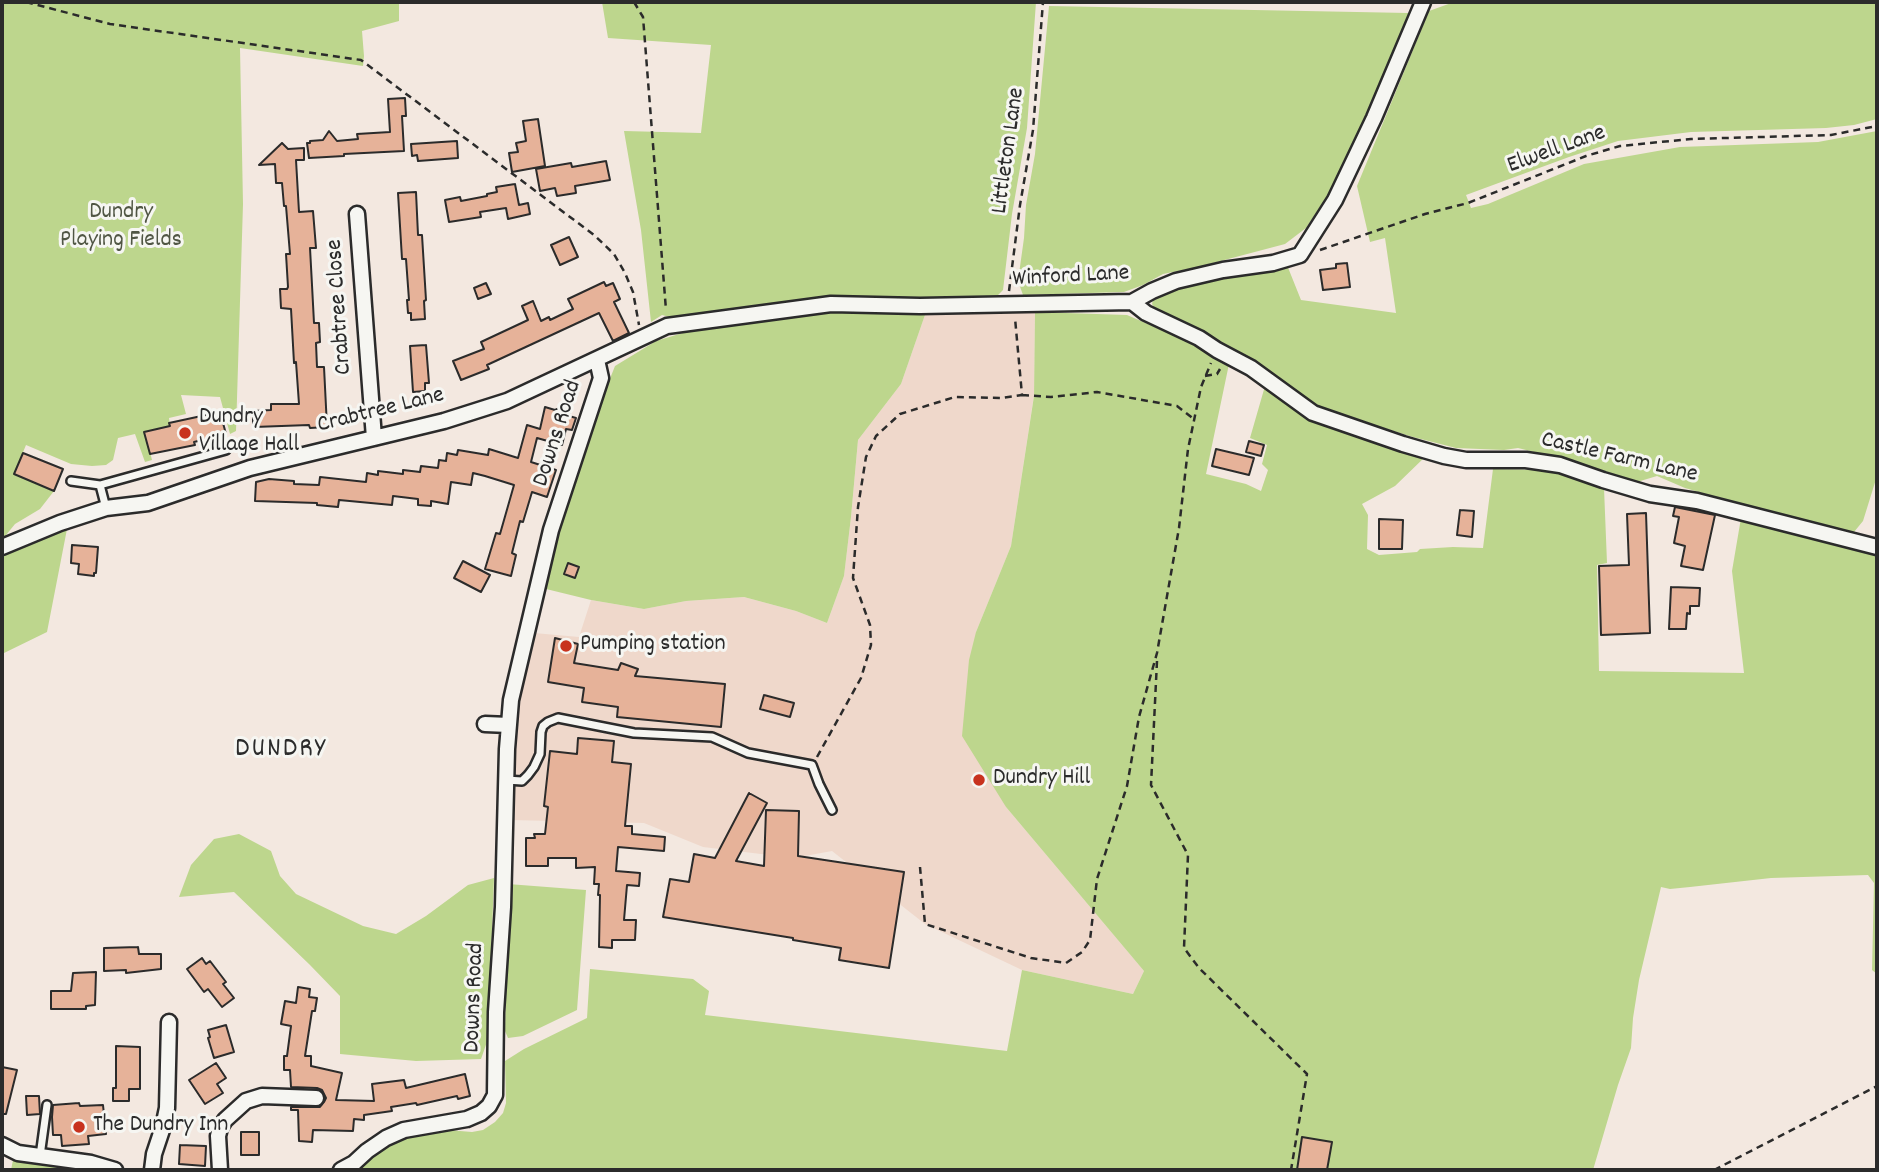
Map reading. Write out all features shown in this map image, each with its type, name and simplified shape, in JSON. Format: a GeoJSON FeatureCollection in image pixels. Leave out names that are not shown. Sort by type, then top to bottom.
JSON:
{"type":"FeatureCollection","features":[{"type":"Feature","properties":{"kind":"street"},"geometry":{"type":"LineString","coordinates":[[1300,255],[1335,200],[1374,118],[1423,2]]}},
{"type":"Feature","properties":{"kind":"street","name":"Crabtree Close"},"geometry":{"type":"LineString","coordinates":[[357,214],[374,438]]}},
{"type":"Feature","properties":{"kind":"street","name":"Winford Lane"},"geometry":{"type":"LineString","coordinates":[[644,337],[667,326],[831,304],[920,306],[1132,302],[1176,281],[1223,270],[1273,263],[1300,255]]}},
{"type":"Feature","properties":{"kind":"street","name":"Castle Farm Lane"},"geometry":{"type":"LineString","coordinates":[[1132,302],[1146,313],[1199,338],[1251,368],[1313,413],[1403,444],[1466,460],[1526,460],[1560,465],[1650,494],[1697,500],[1877,547]]}},
{"type":"Feature","properties":{"kind":"street","name":"Crabtree Lane"},"geometry":{"type":"LineString","coordinates":[[2,547],[60,523],[106,508],[148,503],[250,468],[444,421],[506,401],[644,337]]}},
{"type":"Feature","properties":{"kind":"street","name":"Downs Road"},"geometry":{"type":"LineString","coordinates":[[341,1170],[386,1138],[404,1129],[467,1119],[481,1113],[495,1096],[496,1012],[511,700],[551,530],[601,378],[597,360]]}},
{"type":"Feature","properties":{"kind":"street"},"geometry":{"type":"LineString","coordinates":[[485,724],[509,725]]}},
{"type":"Feature","properties":{"kind":"street"},"geometry":{"type":"LineString","coordinates":[[152,1170],[167,1108],[169,1023]]}},
{"type":"Feature","properties":{"kind":"street"},"geometry":{"type":"LineString","coordinates":[[152,1039],[168,1039]]}},
{"type":"Feature","properties":{"kind":"street"},"geometry":{"type":"LineString","coordinates":[[220,1170],[220,1128],[246,1101],[262,1096],[316,1098]]}},
{"type":"Feature","properties":{"kind":"street"},"geometry":{"type":"LineString","coordinates":[[2,1145],[18,1153],[91,1163],[115,1170]]}},
{"type":"Feature","properties":{"kind":"lane"},"geometry":{"type":"LineString","coordinates":[[71,481],[100,485],[226,450]]}},
{"type":"Feature","properties":{"kind":"lane"},"geometry":{"type":"LineString","coordinates":[[100,485],[106,508]]}},
{"type":"Feature","properties":{"kind":"lane"},"geometry":{"type":"LineString","coordinates":[[506,780],[522,781],[528,775],[540,754],[543,726],[558,718],[634,733],[712,737],[748,753],[812,765],[832,810]]}},
{"type":"Feature","properties":{"kind":"lane"},"geometry":{"type":"LineString","coordinates":[[40,1156],[47,1105]]}},
{"type":"Feature","properties":{"kind":"path"},"geometry":{"type":"LineString","coordinates":[[26,2],[110,24],[361,60],[594,235],[614,254],[633,292],[637,321],[644,337]]}},
{"type":"Feature","properties":{"kind":"path"},"geometry":{"type":"LineString","coordinates":[[634,2],[643,17],[667,326]]}},
{"type":"Feature","properties":{"kind":"path","name":"Littleton Lane"},"geometry":{"type":"LineString","coordinates":[[1022,395],[1010,304],[1020,205],[1033,130],[1044,2]]}},
{"type":"Feature","properties":{"kind":"path","name":"Elwell Lane"},"geometry":{"type":"LineString","coordinates":[[1300,255],[1324,250],[1425,214],[1468,203],[1586,156],[1620,146],[1691,139],[1831,135],[1877,127]]}},
{"type":"Feature","properties":{"kind":"path"},"geometry":{"type":"LineString","coordinates":[[920,867],[925,925],[1031,958],[1066,963],[1082,952],[1090,940],[1097,879],[1127,786],[1139,717],[1157,653],[1179,528],[1188,449],[1205,376]]}},
{"type":"Feature","properties":{"kind":"path"},"geometry":{"type":"LineString","coordinates":[[812,765],[861,678],[871,645],[870,625],[853,578],[858,507],[866,457],[876,436],[900,414],[955,397],[1051,397],[1097,392],[1177,406],[1195,420]]}},
{"type":"Feature","properties":{"kind":"path"},"geometry":{"type":"LineString","coordinates":[[1157,653],[1151,785],[1188,855],[1184,948],[1199,968],[1307,1074],[1291,1170]]}},
{"type":"Feature","properties":{"kind":"path"},"geometry":{"type":"LineString","coordinates":[[1714,1170],[1877,1086]]}},
{"type":"Feature","properties":{"kind":"shaded area"},"geometry":{"type":"Polygon","coordinates":[[[926,312],[1035,312],[1034,395],[1011,546],[976,632],[1006,807],[1144,971],[1133,994],[1022,970],[925,924],[832,851],[794,858],[703,847],[644,823],[510,820],[519,702],[534,633],[579,637],[591,600],[644,609],[686,601],[744,597],[796,611],[827,623],[844,576],[858,440],[901,384],[926,312]]]}},
{"type":"Feature","properties":{"kind":"green space","name":"Dundry Playing Fields"},"geometry":{"type":"Polygon","coordinates":[[[2,2],[399,2],[399,21],[362,31],[363,66],[240,48],[243,204],[236,431],[230,434],[220,397],[181,395],[186,414],[169,418],[170,426],[145,432],[152,460],[145,462],[135,434],[118,438],[113,460],[106,465],[71,464],[26,445],[14,474],[54,491],[40,509],[15,524],[2,540],[2,2]]]}},
{"type":"Feature","properties":{"kind":"green space"},"geometry":{"type":"Polygon","coordinates":[[[602,2],[1036,2],[1027,128],[1012,214],[1003,290],[998,295],[987,298],[822,298],[697,319],[678,319],[662,315],[651,322],[641,230],[624,131],[701,133],[711,45],[608,38],[602,2]]]}},
{"type":"Feature","properties":{"kind":"green space"},"geometry":{"type":"Polygon","coordinates":[[[1454,2],[1877,2],[1877,119],[1826,128],[1691,132],[1618,141],[1466,195],[1471,208],[1488,204],[1584,164],[1680,147],[1818,142],[1877,131],[1877,476],[1863,521],[1854,532],[1841,532],[1758,509],[1685,488],[1657,476],[1637,482],[1518,448],[1456,448],[1315,407],[1245,357],[1156,310],[1152,304],[1154,296],[1202,279],[1287,265],[1301,300],[1396,313],[1385,238],[1370,242],[1357,186],[1429,11],[1454,2]]]}},
{"type":"Feature","properties":{"kind":"green space"},"geometry":{"type":"Polygon","coordinates":[[[1049,6],[1408,13],[1408,21],[1334,186],[1306,228],[1285,244],[1163,274],[1124,292],[1023,295],[1018,281],[1026,205],[1035,154],[1049,6]]]}},
{"type":"Feature","properties":{"kind":"green space"},"geometry":{"type":"Polygon","coordinates":[[[833,310],[926,312],[901,384],[858,440],[844,576],[827,623],[796,611],[744,597],[686,601],[644,609],[542,588],[588,434],[615,366],[656,341],[686,332],[833,310]]]}},
{"type":"Feature","properties":{"kind":"green space"},"geometry":{"type":"Polygon","coordinates":[[[1035,312],[1127,315],[1208,350],[1229,364],[1206,474],[1246,484],[1261,491],[1268,470],[1262,464],[1267,445],[1250,438],[1265,386],[1300,414],[1426,456],[1395,486],[1362,504],[1368,515],[1367,549],[1379,555],[1417,552],[1420,549],[1483,548],[1493,469],[1552,470],[1604,488],[1607,563],[1597,565],[1599,671],[1744,673],[1732,571],[1741,518],[1877,552],[1877,974],[1872,970],[1874,883],[1868,875],[1771,878],[1670,889],[1661,887],[1639,980],[1631,1048],[1593,1170],[359,1170],[383,1149],[421,1131],[472,1132],[483,1130],[495,1122],[503,1113],[506,1103],[505,1061],[587,1018],[590,969],[693,979],[709,991],[705,1015],[1007,1051],[1022,970],[1133,994],[1144,971],[1006,807],[962,736],[969,660],[976,632],[1011,546],[1034,396],[1035,312]]]}},
{"type":"Feature","properties":{"kind":"green space"},"geometry":{"type":"Polygon","coordinates":[[[67,529],[47,632],[2,654],[2,555],[67,529]]]}},
{"type":"Feature","properties":{"kind":"green space"},"geometry":{"type":"Polygon","coordinates":[[[239,834],[271,851],[280,876],[296,894],[363,926],[396,934],[468,885],[494,878],[488,1039],[481,1059],[416,1061],[340,1054],[340,996],[309,964],[234,892],[179,897],[191,865],[214,839],[239,834]]]}},
{"type":"Feature","properties":{"kind":"green space"},"geometry":{"type":"Polygon","coordinates":[[[508,884],[586,890],[577,1010],[523,1036],[508,1038],[505,1031],[508,884]]]}},
{"type":"Feature","properties":{"kind":"green space"},"geometry":{"type":"Polygon","coordinates":[[[13,1160],[94,1169],[99,1170],[11,1170],[13,1160]]]}},
{"type":"Feature","properties":{"kind":"building"},"geometry":{"type":"Polygon","coordinates":[[[405,98],[406,116],[402,116],[404,151],[309,158],[307,143],[323,140],[329,131],[337,141],[358,139],[357,134],[390,132],[388,99],[405,98]]]}},
{"type":"Feature","properties":{"kind":"building"},"geometry":{"type":"Polygon","coordinates":[[[538,119],[545,166],[512,172],[509,153],[518,152],[516,143],[526,141],[523,121],[538,119]]]}},
{"type":"Feature","properties":{"kind":"building"},"geometry":{"type":"Polygon","coordinates":[[[457,141],[458,158],[418,161],[417,155],[412,156],[411,144],[457,141]]]}},
{"type":"Feature","properties":{"kind":"building"},"geometry":{"type":"Polygon","coordinates":[[[282,143],[288,149],[304,148],[304,160],[296,160],[299,212],[313,211],[316,248],[310,248],[314,323],[319,323],[317,367],[324,367],[327,427],[253,425],[253,411],[271,410],[271,404],[299,404],[291,309],[281,308],[280,289],[288,287],[286,254],[290,254],[286,206],[282,183],[276,183],[275,164],[259,165],[282,143]]]}},
{"type":"Feature","properties":{"kind":"building"},"geometry":{"type":"Polygon","coordinates":[[[606,161],[610,180],[575,186],[576,193],[557,196],[555,188],[540,191],[536,169],[571,163],[572,167],[606,161]]]}},
{"type":"Feature","properties":{"kind":"building"},"geometry":{"type":"Polygon","coordinates":[[[515,184],[519,205],[528,203],[530,214],[508,219],[506,208],[480,212],[481,217],[449,222],[445,200],[460,197],[461,201],[487,196],[497,192],[496,187],[515,184]]]}},
{"type":"Feature","properties":{"kind":"building"},"geometry":{"type":"Polygon","coordinates":[[[416,192],[426,300],[425,319],[411,320],[411,313],[408,313],[406,259],[402,259],[398,193],[416,192]]]}},
{"type":"Feature","properties":{"kind":"building"},"geometry":{"type":"Polygon","coordinates":[[[569,237],[578,257],[560,265],[551,245],[569,237]]]}},
{"type":"Feature","properties":{"kind":"building"},"geometry":{"type":"Polygon","coordinates":[[[1347,263],[1350,287],[1323,290],[1320,270],[1347,263]]]}},
{"type":"Feature","properties":{"kind":"building"},"geometry":{"type":"Polygon","coordinates":[[[604,282],[606,286],[613,283],[620,299],[614,302],[629,333],[613,341],[599,313],[487,365],[489,369],[461,380],[453,361],[484,349],[481,342],[528,320],[522,306],[533,301],[541,321],[549,317],[550,320],[573,309],[568,299],[604,282]]]}},
{"type":"Feature","properties":{"kind":"building"},"geometry":{"type":"Polygon","coordinates":[[[486,283],[491,294],[478,299],[474,288],[486,283]]]}},
{"type":"Feature","properties":{"kind":"building"},"geometry":{"type":"Polygon","coordinates":[[[426,345],[429,383],[425,383],[425,391],[413,392],[410,346],[426,345]]]}},
{"type":"Feature","properties":{"kind":"building"},"geometry":{"type":"Polygon","coordinates":[[[572,402],[569,416],[576,418],[572,430],[566,429],[562,445],[537,438],[531,462],[556,470],[547,497],[532,492],[523,522],[520,521],[512,553],[516,555],[511,576],[485,569],[496,533],[500,534],[514,485],[485,476],[473,473],[471,485],[451,482],[448,504],[431,501],[431,506],[418,505],[418,499],[393,496],[392,505],[339,500],[338,507],[317,503],[255,501],[256,482],[269,479],[319,485],[320,477],[366,482],[367,473],[378,475],[378,471],[403,474],[403,470],[420,472],[421,466],[438,468],[439,460],[446,461],[447,453],[457,455],[458,450],[488,455],[489,449],[518,458],[527,425],[540,429],[545,407],[555,410],[572,402]]]}},
{"type":"Feature","properties":{"kind":"building","name":"Dundry Village Hall"},"geometry":{"type":"Polygon","coordinates":[[[220,412],[226,434],[194,442],[195,445],[150,454],[144,432],[170,426],[169,423],[220,412]]]}},
{"type":"Feature","properties":{"kind":"building"},"geometry":{"type":"Polygon","coordinates":[[[1249,441],[1264,445],[1261,456],[1246,452],[1249,441]]]}},
{"type":"Feature","properties":{"kind":"building"},"geometry":{"type":"Polygon","coordinates":[[[1216,449],[1254,458],[1249,475],[1212,466],[1216,449]]]}},
{"type":"Feature","properties":{"kind":"building"},"geometry":{"type":"Polygon","coordinates":[[[23,453],[63,469],[54,491],[14,474],[23,453]]]}},
{"type":"Feature","properties":{"kind":"building"},"geometry":{"type":"Polygon","coordinates":[[[1675,507],[1715,515],[1703,570],[1681,566],[1685,546],[1674,543],[1679,517],[1673,516],[1675,507]]]}},
{"type":"Feature","properties":{"kind":"building"},"geometry":{"type":"Polygon","coordinates":[[[1460,510],[1474,511],[1472,537],[1457,535],[1460,510]]]}},
{"type":"Feature","properties":{"kind":"building"},"geometry":{"type":"Polygon","coordinates":[[[1646,513],[1650,633],[1601,635],[1599,566],[1629,565],[1627,514],[1646,513]]]}},
{"type":"Feature","properties":{"kind":"building"},"geometry":{"type":"Polygon","coordinates":[[[1379,519],[1403,520],[1402,549],[1379,549],[1379,519]]]}},
{"type":"Feature","properties":{"kind":"building"},"geometry":{"type":"Polygon","coordinates":[[[72,545],[98,547],[94,576],[78,574],[79,564],[71,563],[72,545]]]}},
{"type":"Feature","properties":{"kind":"building"},"geometry":{"type":"Polygon","coordinates":[[[463,561],[490,575],[481,592],[454,578],[463,561]]]}},
{"type":"Feature","properties":{"kind":"building"},"geometry":{"type":"Polygon","coordinates":[[[568,563],[579,567],[575,578],[564,574],[568,563]]]}},
{"type":"Feature","properties":{"kind":"building"},"geometry":{"type":"Polygon","coordinates":[[[1671,587],[1700,588],[1699,606],[1690,606],[1686,629],[1669,629],[1671,587]]]}},
{"type":"Feature","properties":{"kind":"building"},"geometry":{"type":"Polygon","coordinates":[[[555,638],[578,644],[574,663],[618,670],[621,663],[638,669],[635,676],[725,684],[721,727],[617,717],[618,707],[582,702],[584,688],[548,682],[555,638]]]}},
{"type":"Feature","properties":{"kind":"building"},"geometry":{"type":"Polygon","coordinates":[[[764,695],[794,703],[790,717],[760,709],[764,695]]]}},
{"type":"Feature","properties":{"kind":"building"},"geometry":{"type":"Polygon","coordinates":[[[578,738],[614,741],[612,762],[631,764],[625,826],[632,826],[632,834],[665,837],[664,851],[618,847],[616,871],[640,873],[639,886],[627,885],[624,920],[636,920],[635,940],[612,940],[612,948],[599,947],[600,895],[599,884],[594,884],[595,867],[576,868],[576,858],[548,858],[548,866],[526,866],[526,838],[535,838],[534,834],[545,834],[548,807],[544,806],[550,751],[577,754],[578,738]]]}},
{"type":"Feature","properties":{"kind":"building"},"geometry":{"type":"Polygon","coordinates":[[[749,793],[767,803],[736,861],[764,866],[766,810],[799,811],[798,856],[904,872],[889,968],[839,960],[841,948],[663,917],[670,879],[689,882],[694,854],[715,858],[749,793]]]}},
{"type":"Feature","properties":{"kind":"building"},"geometry":{"type":"Polygon","coordinates":[[[138,947],[139,954],[161,954],[161,969],[126,973],[126,970],[104,971],[104,948],[138,947]]]}},
{"type":"Feature","properties":{"kind":"building"},"geometry":{"type":"Polygon","coordinates":[[[202,958],[206,964],[210,961],[234,998],[222,1007],[208,989],[204,992],[187,969],[202,958]]]}},
{"type":"Feature","properties":{"kind":"building"},"geometry":{"type":"Polygon","coordinates":[[[96,972],[95,1005],[86,1006],[86,1009],[51,1009],[51,991],[71,991],[73,973],[96,972]]]}},
{"type":"Feature","properties":{"kind":"building"},"geometry":{"type":"Polygon","coordinates":[[[298,987],[310,989],[309,997],[317,998],[315,1011],[312,1011],[305,1056],[311,1056],[311,1066],[342,1073],[336,1100],[374,1101],[372,1084],[404,1080],[406,1088],[465,1074],[470,1096],[391,1107],[392,1111],[364,1115],[364,1120],[354,1119],[353,1131],[313,1130],[312,1142],[299,1141],[298,1110],[291,1110],[291,1107],[320,1107],[326,1098],[322,1090],[317,1088],[291,1087],[290,1070],[284,1070],[284,1056],[287,1056],[291,1026],[281,1024],[285,1001],[296,1003],[298,987]]]}},
{"type":"Feature","properties":{"kind":"building"},"geometry":{"type":"Polygon","coordinates":[[[226,1025],[234,1052],[214,1058],[208,1030],[226,1025]]]}},
{"type":"Feature","properties":{"kind":"building"},"geometry":{"type":"Polygon","coordinates":[[[116,1046],[140,1047],[140,1089],[129,1089],[129,1101],[113,1101],[113,1088],[116,1088],[116,1046]]]}},
{"type":"Feature","properties":{"kind":"building"},"geometry":{"type":"Polygon","coordinates":[[[216,1063],[226,1078],[217,1084],[223,1093],[205,1104],[189,1080],[216,1063]]]}},
{"type":"Feature","properties":{"kind":"building"},"geometry":{"type":"Polygon","coordinates":[[[2,1067],[17,1070],[6,1114],[2,1114],[2,1067]]]}},
{"type":"Feature","properties":{"kind":"building"},"geometry":{"type":"Polygon","coordinates":[[[26,1096],[39,1096],[40,1114],[27,1115],[26,1096]]]}},
{"type":"Feature","properties":{"kind":"building","name":"The Dundry Inn"},"geometry":{"type":"Polygon","coordinates":[[[79,1103],[80,1106],[103,1105],[106,1134],[88,1136],[89,1144],[62,1146],[61,1135],[53,1135],[53,1105],[79,1103]]]}},
{"type":"Feature","properties":{"kind":"building"},"geometry":{"type":"Polygon","coordinates":[[[241,1132],[259,1132],[259,1155],[241,1155],[241,1132]]]}},
{"type":"Feature","properties":{"kind":"building"},"geometry":{"type":"Polygon","coordinates":[[[1302,1137],[1332,1142],[1327,1170],[1297,1170],[1302,1137]]]}},
{"type":"Feature","properties":{"kind":"building"},"geometry":{"type":"Polygon","coordinates":[[[180,1145],[206,1146],[205,1166],[179,1164],[180,1145]]]}},
{"type":"Feature","properties":{"kind":"place","name":"Dundry Village Hall"},"geometry":{"type":"Point","coordinates":[185,433]}},
{"type":"Feature","properties":{"kind":"place","name":"Pumping station"},"geometry":{"type":"Point","coordinates":[566,646]}},
{"type":"Feature","properties":{"kind":"place","name":"Dundry Hill"},"geometry":{"type":"Point","coordinates":[979,780]}},
{"type":"Feature","properties":{"kind":"place","name":"The Dundry Inn"},"geometry":{"type":"Point","coordinates":[79,1127]}},
{"type":"Feature","properties":{"kind":"district","name":"DUNDRY"},"geometry":{"type":"Point","coordinates":[281,751]}}]}
